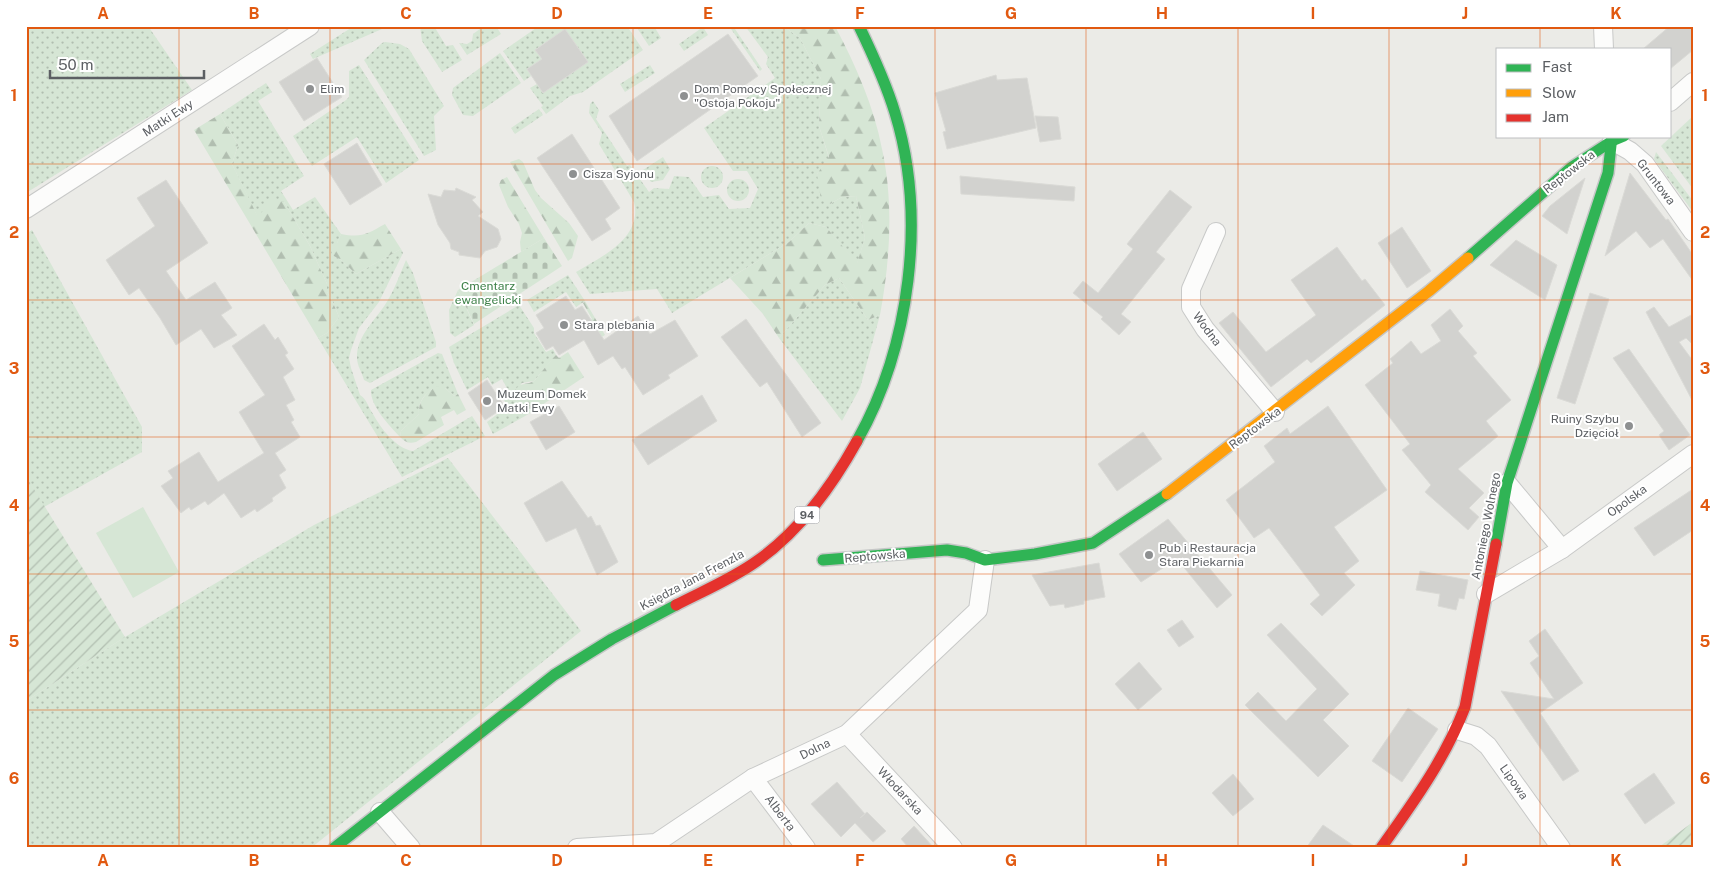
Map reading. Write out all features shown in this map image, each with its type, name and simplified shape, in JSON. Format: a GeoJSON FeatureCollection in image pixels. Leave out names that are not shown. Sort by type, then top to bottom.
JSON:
{"type":"FeatureCollection","features":[{"type":"Feature","properties":{"kind":"street","name":"Matki Ewy"},"geometry":{"type":"LineString","coordinates":[[26,210],[310,26]]}},
{"type":"Feature","properties":{"kind":"street","name":"Księdza Jana Frenzla"},"geometry":{"type":"LineString","coordinates":[[334,848],[532,691],[571,663],[627,630],[724,580],[761,558],[787,536],[810,511],[837,474],[855,445],[876,404],[890,367],[907,293],[911,213],[903,146],[895,113],[883,78],[859,26]]}},
{"type":"Feature","properties":{"kind":"street"},"geometry":{"type":"LineString","coordinates":[[1603,26],[1604,48]]}},
{"type":"Feature","properties":{"kind":"street"},"geometry":{"type":"LineString","coordinates":[[1672,100],[1693,82]]}},
{"type":"Feature","properties":{"kind":"street","name":"Gruntowa"},"geometry":{"type":"LineString","coordinates":[[1616,138],[1645,164],[1693,232]]}},
{"type":"Feature","properties":{"kind":"street","name":"Reptowska"},"geometry":{"type":"LineString","coordinates":[[823,560],[948,550],[966,553],[985,560],[1036,554],[1093,542],[1162,498],[1275,412],[1429,291],[1572,167],[1616,138]]}},
{"type":"Feature","properties":{"kind":"street","name":"Antoniego Wolnego"},"geometry":{"type":"LineString","coordinates":[[1382,848],[1431,777],[1457,730],[1465,707],[1507,482],[1608,173],[1616,138]]}},
{"type":"Feature","properties":{"kind":"street","name":"Wodna"},"geometry":{"type":"LineString","coordinates":[[1216,232],[1191,289],[1191,307],[1205,329],[1275,412]]}},
{"type":"Feature","properties":{"kind":"street","name":"Opolska"},"geometry":{"type":"LineString","coordinates":[[1486,594],[1562,549],[1693,454]]}},
{"type":"Feature","properties":{"kind":"street"},"geometry":{"type":"LineString","coordinates":[[1507,482],[1562,549]]}},
{"type":"Feature","properties":{"kind":"street","name":"Dolna"},"geometry":{"type":"LineString","coordinates":[[577,848],[657,846],[754,778],[847,734],[978,610],[985,560]]}},
{"type":"Feature","properties":{"kind":"street","name":"Lipowa"},"geometry":{"type":"LineString","coordinates":[[1457,730],[1476,736],[1488,746],[1561,848]]}},
{"type":"Feature","properties":{"kind":"street","name":"Włodarska"},"geometry":{"type":"LineString","coordinates":[[847,734],[953,848]]}},
{"type":"Feature","properties":{"kind":"street","name":"Alberta"},"geometry":{"type":"LineString","coordinates":[[754,778],[806,848]]}},
{"type":"Feature","properties":{"kind":"street"},"geometry":{"type":"LineString","coordinates":[[380,812],[411,848]]}},
{"type":"Feature","properties":{"kind":"green space"},"geometry":{"type":"Polygon","coordinates":[[[26,26],[148,26],[192,90],[26,193],[26,26]]]}},
{"type":"Feature","properties":{"kind":"green space"},"geometry":{"type":"Polygon","coordinates":[[[354,26],[370,26],[382,29],[313,59],[310,54],[354,26]]]}},
{"type":"Feature","properties":{"kind":"green space"},"geometry":{"type":"Polygon","coordinates":[[[420,26],[434,26],[446,46],[453,45],[462,60],[442,72],[422,41],[420,26]]]}},
{"type":"Feature","properties":{"kind":"green space"},"geometry":{"type":"Polygon","coordinates":[[[484,26],[496,26],[501,34],[467,55],[459,43],[467,44],[472,41],[473,34],[484,26]]]}},
{"type":"Feature","properties":{"kind":"green space"},"geometry":{"type":"Polygon","coordinates":[[[539,26],[627,26],[643,50],[583,92],[570,96],[546,114],[541,107],[543,106],[530,88],[537,84],[543,93],[588,62],[565,29],[535,50],[542,59],[527,69],[531,76],[524,81],[503,51],[539,26]]]}},
{"type":"Feature","properties":{"kind":"green space"},"geometry":{"type":"Polygon","coordinates":[[[639,26],[654,26],[661,38],[649,46],[637,28],[639,26]]]}},
{"type":"Feature","properties":{"kind":"green space"},"geometry":{"type":"Polygon","coordinates":[[[729,26],[733,26],[762,69],[760,71],[729,26]]]}},
{"type":"Feature","properties":{"kind":"green space"},"geometry":{"type":"Polygon","coordinates":[[[745,26],[783,26],[800,38],[821,79],[819,126],[829,158],[817,174],[830,204],[842,197],[856,196],[865,238],[857,264],[826,227],[809,223],[789,242],[672,313],[657,289],[590,294],[576,272],[618,245],[632,226],[635,215],[634,202],[599,144],[602,133],[589,113],[590,104],[593,101],[599,110],[596,119],[627,166],[630,165],[649,192],[654,188],[669,189],[674,176],[689,177],[703,197],[719,195],[729,209],[750,208],[758,189],[747,171],[733,171],[704,128],[775,78],[766,64],[768,57],[745,26]]]}},
{"type":"Feature","properties":{"kind":"green space"},"geometry":{"type":"Polygon","coordinates":[[[783,26],[835,26],[864,87],[879,133],[886,169],[889,232],[886,274],[880,315],[868,320],[839,278],[825,285],[779,338],[763,314],[730,278],[789,242],[809,223],[826,227],[857,263],[865,238],[856,196],[842,197],[830,204],[821,200],[817,174],[829,157],[819,126],[821,79],[800,38],[783,26]]]}},
{"type":"Feature","properties":{"kind":"green space"},"geometry":{"type":"Polygon","coordinates":[[[703,27],[708,35],[684,51],[679,44],[703,27]]]}},
{"type":"Feature","properties":{"kind":"green space"},"geometry":{"type":"Polygon","coordinates":[[[385,42],[400,44],[409,49],[444,106],[434,116],[436,150],[424,156],[364,60],[385,42]]]}},
{"type":"Feature","properties":{"kind":"green space"},"geometry":{"type":"Polygon","coordinates":[[[500,53],[521,83],[473,116],[463,115],[452,95],[453,88],[500,53]]]}},
{"type":"Feature","properties":{"kind":"green space"},"geometry":{"type":"Polygon","coordinates":[[[359,65],[419,160],[386,183],[357,137],[312,166],[293,136],[349,97],[349,71],[359,65]]]}},
{"type":"Feature","properties":{"kind":"green space"},"geometry":{"type":"Polygon","coordinates":[[[650,65],[655,73],[625,92],[620,84],[650,65]]]}},
{"type":"Feature","properties":{"kind":"green space"},"geometry":{"type":"Polygon","coordinates":[[[266,83],[272,92],[258,101],[304,176],[281,191],[293,210],[315,197],[341,234],[332,255],[341,260],[356,274],[401,249],[403,253],[379,302],[359,328],[351,350],[349,358],[351,368],[360,395],[366,401],[384,431],[395,442],[413,451],[472,416],[485,436],[402,477],[318,338],[327,333],[339,317],[327,292],[327,284],[310,246],[284,202],[257,216],[232,164],[238,145],[220,114],[266,83]]]}},
{"type":"Feature","properties":{"kind":"green space"},"geometry":{"type":"Polygon","coordinates":[[[539,109],[543,115],[515,134],[511,128],[539,109]]]}},
{"type":"Feature","properties":{"kind":"green space"},"geometry":{"type":"Polygon","coordinates":[[[220,114],[238,145],[232,164],[257,215],[262,212],[267,203],[276,199],[284,202],[310,246],[327,284],[327,292],[339,317],[327,333],[318,338],[194,130],[220,114]]]}},
{"type":"Feature","properties":{"kind":"green space"},"geometry":{"type":"Polygon","coordinates":[[[1693,116],[1693,189],[1661,146],[1672,138],[1672,136],[1693,116]]]}},
{"type":"Feature","properties":{"kind":"green space"},"geometry":{"type":"Polygon","coordinates":[[[1656,152],[1693,201],[1693,212],[1654,159],[1656,152]]]}},
{"type":"Feature","properties":{"kind":"green space"},"geometry":{"type":"Polygon","coordinates":[[[663,157],[670,169],[663,180],[651,182],[643,170],[663,157]]]}},
{"type":"Feature","properties":{"kind":"green space"},"geometry":{"type":"Polygon","coordinates":[[[519,159],[523,162],[535,190],[541,198],[569,223],[578,236],[572,258],[568,261],[510,162],[519,159]]]}},
{"type":"Feature","properties":{"kind":"green space"},"geometry":{"type":"Polygon","coordinates":[[[712,166],[720,169],[723,177],[720,185],[712,188],[704,185],[701,177],[704,169],[712,166]]]}},
{"type":"Feature","properties":{"kind":"green space"},"geometry":{"type":"Polygon","coordinates":[[[507,177],[544,238],[521,252],[520,242],[522,233],[499,185],[501,180],[507,177]]]}},
{"type":"Feature","properties":{"kind":"green space"},"geometry":{"type":"Polygon","coordinates":[[[738,179],[746,182],[749,190],[746,198],[738,201],[730,198],[727,190],[730,182],[738,179]]]}},
{"type":"Feature","properties":{"kind":"green space"},"geometry":{"type":"Polygon","coordinates":[[[385,224],[401,249],[356,274],[341,260],[332,255],[332,245],[337,243],[341,234],[354,236],[364,234],[385,224]]]}},
{"type":"Feature","properties":{"kind":"green space"},"geometry":{"type":"Polygon","coordinates":[[[32,230],[142,427],[142,452],[44,507],[26,476],[26,234],[32,230]]]}},
{"type":"Feature","properties":{"kind":"green space","name":"Cmentarz ewangelicki"},"geometry":{"type":"Polygon","coordinates":[[[544,238],[562,266],[474,324],[458,290],[544,238]]]}},
{"type":"Feature","properties":{"kind":"green space"},"geometry":{"type":"Polygon","coordinates":[[[406,260],[413,273],[436,347],[370,383],[364,380],[357,358],[360,342],[368,327],[391,295],[406,260]]]}},
{"type":"Feature","properties":{"kind":"green space"},"geometry":{"type":"Polygon","coordinates":[[[568,275],[585,301],[576,307],[566,292],[534,312],[527,300],[568,275]]]}},
{"type":"Feature","properties":{"kind":"green space"},"geometry":{"type":"Polygon","coordinates":[[[839,278],[868,320],[880,315],[860,388],[842,421],[779,338],[825,285],[839,278]]]}},
{"type":"Feature","properties":{"kind":"green space"},"geometry":{"type":"Polygon","coordinates":[[[458,290],[474,325],[455,337],[450,333],[449,310],[458,290]]]}},
{"type":"Feature","properties":{"kind":"green space"},"geometry":{"type":"Polygon","coordinates":[[[585,301],[605,335],[595,341],[585,323],[592,319],[583,303],[585,301]]]}},
{"type":"Feature","properties":{"kind":"green space"},"geometry":{"type":"Polygon","coordinates":[[[519,305],[534,328],[534,333],[546,352],[553,349],[556,355],[534,381],[522,383],[513,395],[527,415],[493,434],[487,422],[508,406],[502,397],[509,392],[502,379],[492,385],[488,377],[467,390],[454,363],[449,347],[519,305]]]}},
{"type":"Feature","properties":{"kind":"green space"},"geometry":{"type":"Polygon","coordinates":[[[568,352],[584,377],[527,415],[513,395],[515,390],[520,385],[535,380],[556,355],[559,358],[568,352]]]}},
{"type":"Feature","properties":{"kind":"green space"},"geometry":{"type":"Polygon","coordinates":[[[438,353],[442,354],[458,394],[454,396],[445,388],[432,389],[422,400],[419,406],[419,414],[401,431],[400,437],[377,409],[371,390],[438,353]]]}},
{"type":"Feature","properties":{"kind":"green space"},"geometry":{"type":"Polygon","coordinates":[[[437,386],[445,388],[454,396],[458,394],[466,410],[457,415],[454,410],[441,417],[444,425],[416,442],[405,441],[400,437],[401,431],[419,414],[420,405],[424,397],[437,386]]]}},
{"type":"Feature","properties":{"kind":"green space"},"geometry":{"type":"Polygon","coordinates":[[[448,458],[581,631],[311,848],[26,848],[26,701],[125,637],[314,525],[448,458]]]}},
{"type":"Feature","properties":{"kind":"green space"},"geometry":{"type":"Polygon","coordinates":[[[26,476],[125,637],[26,701],[26,476]]]}},
{"type":"Feature","properties":{"kind":"green space"},"geometry":{"type":"Polygon","coordinates":[[[143,507],[179,572],[133,598],[96,533],[143,507]]]}},
{"type":"Feature","properties":{"kind":"green space"},"geometry":{"type":"Polygon","coordinates":[[[1693,822],[1693,848],[1659,848],[1659,847],[1693,822]]]}},
{"type":"Feature","properties":{"kind":"building"},"geometry":{"type":"Polygon","coordinates":[[[1670,26],[1693,26],[1693,50],[1672,67],[1672,48],[1644,48],[1670,26]]]}},
{"type":"Feature","properties":{"kind":"building"},"geometry":{"type":"Polygon","coordinates":[[[565,29],[588,62],[543,93],[527,69],[542,59],[535,50],[565,29]]]}},
{"type":"Feature","properties":{"kind":"building","name":"Dom Pomocy Społecznej \"Ostoja Pokoju\""},"geometry":{"type":"Polygon","coordinates":[[[728,34],[758,76],[637,161],[609,116],[728,34]]]}},
{"type":"Feature","properties":{"kind":"building","name":"Elim"},"geometry":{"type":"Polygon","coordinates":[[[317,58],[342,97],[304,121],[279,82],[317,58]]]}},
{"type":"Feature","properties":{"kind":"building"},"geometry":{"type":"Polygon","coordinates":[[[996,75],[997,80],[1027,78],[1036,128],[947,149],[943,132],[946,131],[935,93],[996,75]]]}},
{"type":"Feature","properties":{"kind":"building"},"geometry":{"type":"Polygon","coordinates":[[[1035,116],[1058,117],[1061,139],[1040,142],[1035,116]]]}},
{"type":"Feature","properties":{"kind":"building","name":"Cisza Syjonu"},"geometry":{"type":"Polygon","coordinates":[[[572,134],[620,208],[605,219],[611,229],[592,241],[537,158],[572,134]]]}},
{"type":"Feature","properties":{"kind":"building"},"geometry":{"type":"Polygon","coordinates":[[[357,143],[382,185],[350,205],[324,164],[357,143]]]}},
{"type":"Feature","properties":{"kind":"building"},"geometry":{"type":"Polygon","coordinates":[[[1630,173],[1666,220],[1668,219],[1693,255],[1693,281],[1663,239],[1650,248],[1636,231],[1605,256],[1630,173]]]}},
{"type":"Feature","properties":{"kind":"building"},"geometry":{"type":"Polygon","coordinates":[[[960,176],[1075,187],[1074,201],[961,194],[960,176]]]}},
{"type":"Feature","properties":{"kind":"building"},"geometry":{"type":"Polygon","coordinates":[[[1585,178],[1567,234],[1542,216],[1550,206],[1585,178]]]}},
{"type":"Feature","properties":{"kind":"building"},"geometry":{"type":"Polygon","coordinates":[[[166,180],[208,243],[166,271],[186,300],[215,282],[232,308],[221,315],[237,335],[214,348],[201,329],[176,345],[139,288],[129,295],[106,260],[155,226],[137,198],[166,180]]]}},
{"type":"Feature","properties":{"kind":"building"},"geometry":{"type":"Polygon","coordinates":[[[456,188],[476,197],[472,200],[483,212],[478,216],[498,229],[501,239],[497,247],[485,251],[480,258],[459,255],[459,252],[451,249],[450,243],[438,225],[428,194],[441,197],[444,190],[455,191],[456,188]]]}},
{"type":"Feature","properties":{"kind":"building"},"geometry":{"type":"Polygon","coordinates":[[[1170,190],[1192,207],[1156,252],[1165,259],[1121,314],[1131,322],[1119,335],[1101,319],[1103,317],[1073,293],[1083,281],[1098,293],[1133,249],[1127,244],[1170,190]]]}},
{"type":"Feature","properties":{"kind":"building"},"geometry":{"type":"Polygon","coordinates":[[[1402,227],[1431,271],[1407,288],[1378,243],[1402,227]]]}},
{"type":"Feature","properties":{"kind":"building"},"geometry":{"type":"Polygon","coordinates":[[[1516,240],[1557,265],[1545,300],[1490,265],[1516,240]]]}},
{"type":"Feature","properties":{"kind":"building"},"geometry":{"type":"Polygon","coordinates":[[[1337,247],[1362,281],[1365,279],[1385,305],[1311,363],[1307,359],[1271,387],[1219,323],[1233,312],[1266,352],[1316,315],[1291,280],[1337,247]]]}},
{"type":"Feature","properties":{"kind":"building"},"geometry":{"type":"Polygon","coordinates":[[[1590,293],[1609,299],[1575,404],[1557,398],[1590,293]]]}},
{"type":"Feature","properties":{"kind":"building"},"geometry":{"type":"Polygon","coordinates":[[[566,296],[575,310],[582,306],[604,340],[638,316],[650,334],[675,320],[698,356],[668,375],[670,378],[643,395],[625,367],[622,369],[613,356],[598,365],[584,340],[559,355],[553,346],[546,350],[536,333],[544,328],[536,315],[566,296]]]}},
{"type":"Feature","properties":{"kind":"building"},"geometry":{"type":"Polygon","coordinates":[[[1654,307],[1669,327],[1693,314],[1693,345],[1686,338],[1679,342],[1693,361],[1693,402],[1646,312],[1654,307]]]}},
{"type":"Feature","properties":{"kind":"building"},"geometry":{"type":"Polygon","coordinates":[[[1450,309],[1463,326],[1458,331],[1477,353],[1473,356],[1511,400],[1486,421],[1498,436],[1458,469],[1484,493],[1469,508],[1479,517],[1468,530],[1425,492],[1431,485],[1402,450],[1410,444],[1365,385],[1393,363],[1390,359],[1411,341],[1421,354],[1441,341],[1431,325],[1450,309]]]}},
{"type":"Feature","properties":{"kind":"building"},"geometry":{"type":"Polygon","coordinates":[[[746,319],[821,423],[802,437],[767,382],[760,387],[721,337],[746,319]]]}},
{"type":"Feature","properties":{"kind":"building"},"geometry":{"type":"Polygon","coordinates":[[[264,324],[275,340],[278,337],[288,353],[285,355],[294,369],[283,377],[295,400],[286,405],[294,420],[291,422],[300,437],[275,453],[286,470],[279,475],[286,488],[272,498],[273,501],[257,512],[255,509],[241,518],[224,493],[208,505],[205,501],[191,510],[189,507],[181,513],[161,486],[173,478],[168,471],[199,452],[218,482],[264,453],[239,412],[265,395],[232,346],[264,324]]]}},
{"type":"Feature","properties":{"kind":"building"},"geometry":{"type":"Polygon","coordinates":[[[1629,349],[1690,435],[1669,450],[1659,435],[1664,431],[1613,358],[1629,349]]]}},
{"type":"Feature","properties":{"kind":"building","name":"Muzeum Domek Matki Ewy"},"geometry":{"type":"Polygon","coordinates":[[[487,380],[505,407],[485,420],[468,393],[487,380]]]}},
{"type":"Feature","properties":{"kind":"building"},"geometry":{"type":"Polygon","coordinates":[[[702,395],[717,421],[648,465],[632,440],[702,395]]]}},
{"type":"Feature","properties":{"kind":"building"},"geometry":{"type":"Polygon","coordinates":[[[559,406],[575,432],[546,450],[530,422],[559,406]]]}},
{"type":"Feature","properties":{"kind":"building"},"geometry":{"type":"Polygon","coordinates":[[[1328,406],[1387,490],[1334,527],[1359,561],[1344,573],[1355,585],[1322,616],[1310,604],[1320,595],[1269,528],[1254,538],[1226,500],[1275,462],[1264,446],[1287,428],[1290,434],[1328,406]]]}},
{"type":"Feature","properties":{"kind":"building"},"geometry":{"type":"Polygon","coordinates":[[[1143,432],[1162,459],[1117,491],[1098,464],[1143,432]]]}},
{"type":"Feature","properties":{"kind":"building"},"geometry":{"type":"Polygon","coordinates":[[[562,481],[588,518],[591,516],[596,526],[600,525],[618,562],[597,575],[576,528],[546,542],[524,503],[562,481]]]}},
{"type":"Feature","properties":{"kind":"building"},"geometry":{"type":"Polygon","coordinates":[[[1693,489],[1693,530],[1654,556],[1634,528],[1693,489]]]}},
{"type":"Feature","properties":{"kind":"building"},"geometry":{"type":"Polygon","coordinates":[[[1168,519],[1232,595],[1217,608],[1177,559],[1141,582],[1119,554],[1168,519]]]}},
{"type":"Feature","properties":{"kind":"building"},"geometry":{"type":"Polygon","coordinates":[[[1099,563],[1105,597],[1084,601],[1084,604],[1065,608],[1064,604],[1050,606],[1032,575],[1099,563]]]}},
{"type":"Feature","properties":{"kind":"building"},"geometry":{"type":"Polygon","coordinates":[[[1420,571],[1468,580],[1464,599],[1459,598],[1456,610],[1438,606],[1440,594],[1416,590],[1420,571]]]}},
{"type":"Feature","properties":{"kind":"building"},"geometry":{"type":"Polygon","coordinates":[[[1182,620],[1194,637],[1179,647],[1167,630],[1182,620]]]}},
{"type":"Feature","properties":{"kind":"building"},"geometry":{"type":"Polygon","coordinates":[[[1281,623],[1349,694],[1323,720],[1349,746],[1318,777],[1245,705],[1258,692],[1286,721],[1317,689],[1267,635],[1281,623]]]}},
{"type":"Feature","properties":{"kind":"building"},"geometry":{"type":"Polygon","coordinates":[[[1545,629],[1583,683],[1540,713],[1579,771],[1563,781],[1501,691],[1554,699],[1530,663],[1539,656],[1529,641],[1545,629]]]}},
{"type":"Feature","properties":{"kind":"building"},"geometry":{"type":"Polygon","coordinates":[[[1139,662],[1162,689],[1138,710],[1115,684],[1139,662]]]}},
{"type":"Feature","properties":{"kind":"building"},"geometry":{"type":"Polygon","coordinates":[[[1408,708],[1438,729],[1402,782],[1372,761],[1408,708]]]}},
{"type":"Feature","properties":{"kind":"building"},"geometry":{"type":"Polygon","coordinates":[[[1654,773],[1675,803],[1645,824],[1624,794],[1654,773]]]}},
{"type":"Feature","properties":{"kind":"building"},"geometry":{"type":"Polygon","coordinates":[[[1233,774],[1254,799],[1233,816],[1212,793],[1233,774]]]}},
{"type":"Feature","properties":{"kind":"building"},"geometry":{"type":"Polygon","coordinates":[[[837,782],[865,814],[867,812],[886,831],[873,842],[855,823],[841,837],[811,804],[837,782]]]}},
{"type":"Feature","properties":{"kind":"building"},"geometry":{"type":"Polygon","coordinates":[[[1323,825],[1357,848],[1306,848],[1323,825]]]}},
{"type":"Feature","properties":{"kind":"building"},"geometry":{"type":"Polygon","coordinates":[[[914,826],[934,848],[909,848],[901,839],[914,826]]]}},
{"type":"Feature","properties":{"kind":"traffic: fast"},"geometry":{"type":"LineString","coordinates":[[857,441],[875,404],[890,365],[901,323],[908,281],[911,238],[910,195],[905,153],[888,91],[859,26]]}},
{"type":"Feature","properties":{"kind":"traffic: fast"},"geometry":{"type":"LineString","coordinates":[[1496,544],[1507,483],[1608,173],[1612,138]]}},
{"type":"Feature","properties":{"kind":"traffic: fast"},"geometry":{"type":"LineString","coordinates":[[1468,258],[1572,167],[1619,138]]}},
{"type":"Feature","properties":{"kind":"traffic: fast"},"geometry":{"type":"LineString","coordinates":[[823,560],[947,550],[966,553],[985,560],[1035,554],[1093,543],[1167,494]]}},
{"type":"Feature","properties":{"kind":"traffic: fast"},"geometry":{"type":"LineString","coordinates":[[334,848],[554,675],[612,639],[676,605]]}},
{"type":"Feature","properties":{"kind":"traffic: slow"},"geometry":{"type":"LineString","coordinates":[[1167,494],[1429,291],[1468,258]]}},
{"type":"Feature","properties":{"kind":"traffic: jam"},"geometry":{"type":"LineString","coordinates":[[676,605],[728,579],[773,549],[814,507],[837,475],[857,441]]}},
{"type":"Feature","properties":{"kind":"traffic: jam"},"geometry":{"type":"LineString","coordinates":[[1381,848],[1438,763],[1465,707],[1496,544]]}},
{"type":"Feature","properties":{"kind":"place","name":"Elim"},"geometry":{"type":"Point","coordinates":[310,89]}},
{"type":"Feature","properties":{"kind":"place","name":"Dom Pomocy Społecznej \"Ostoja Pokoju\""},"geometry":{"type":"Point","coordinates":[684,96]}},
{"type":"Feature","properties":{"kind":"place","name":"Cisza Syjonu"},"geometry":{"type":"Point","coordinates":[573,174]}},
{"type":"Feature","properties":{"kind":"place","name":"Stara plebania"},"geometry":{"type":"Point","coordinates":[564,325]}},
{"type":"Feature","properties":{"kind":"place","name":"Muzeum Domek Matki Ewy"},"geometry":{"type":"Point","coordinates":[487,401]}},
{"type":"Feature","properties":{"kind":"place","name":"Ruiny Szybu Dzięcioł"},"geometry":{"type":"Point","coordinates":[1629,426]}},
{"type":"Feature","properties":{"kind":"place","name":"Pub i Restauracja Stara Piekarnia"},"geometry":{"type":"Point","coordinates":[1149,555]}}]}
